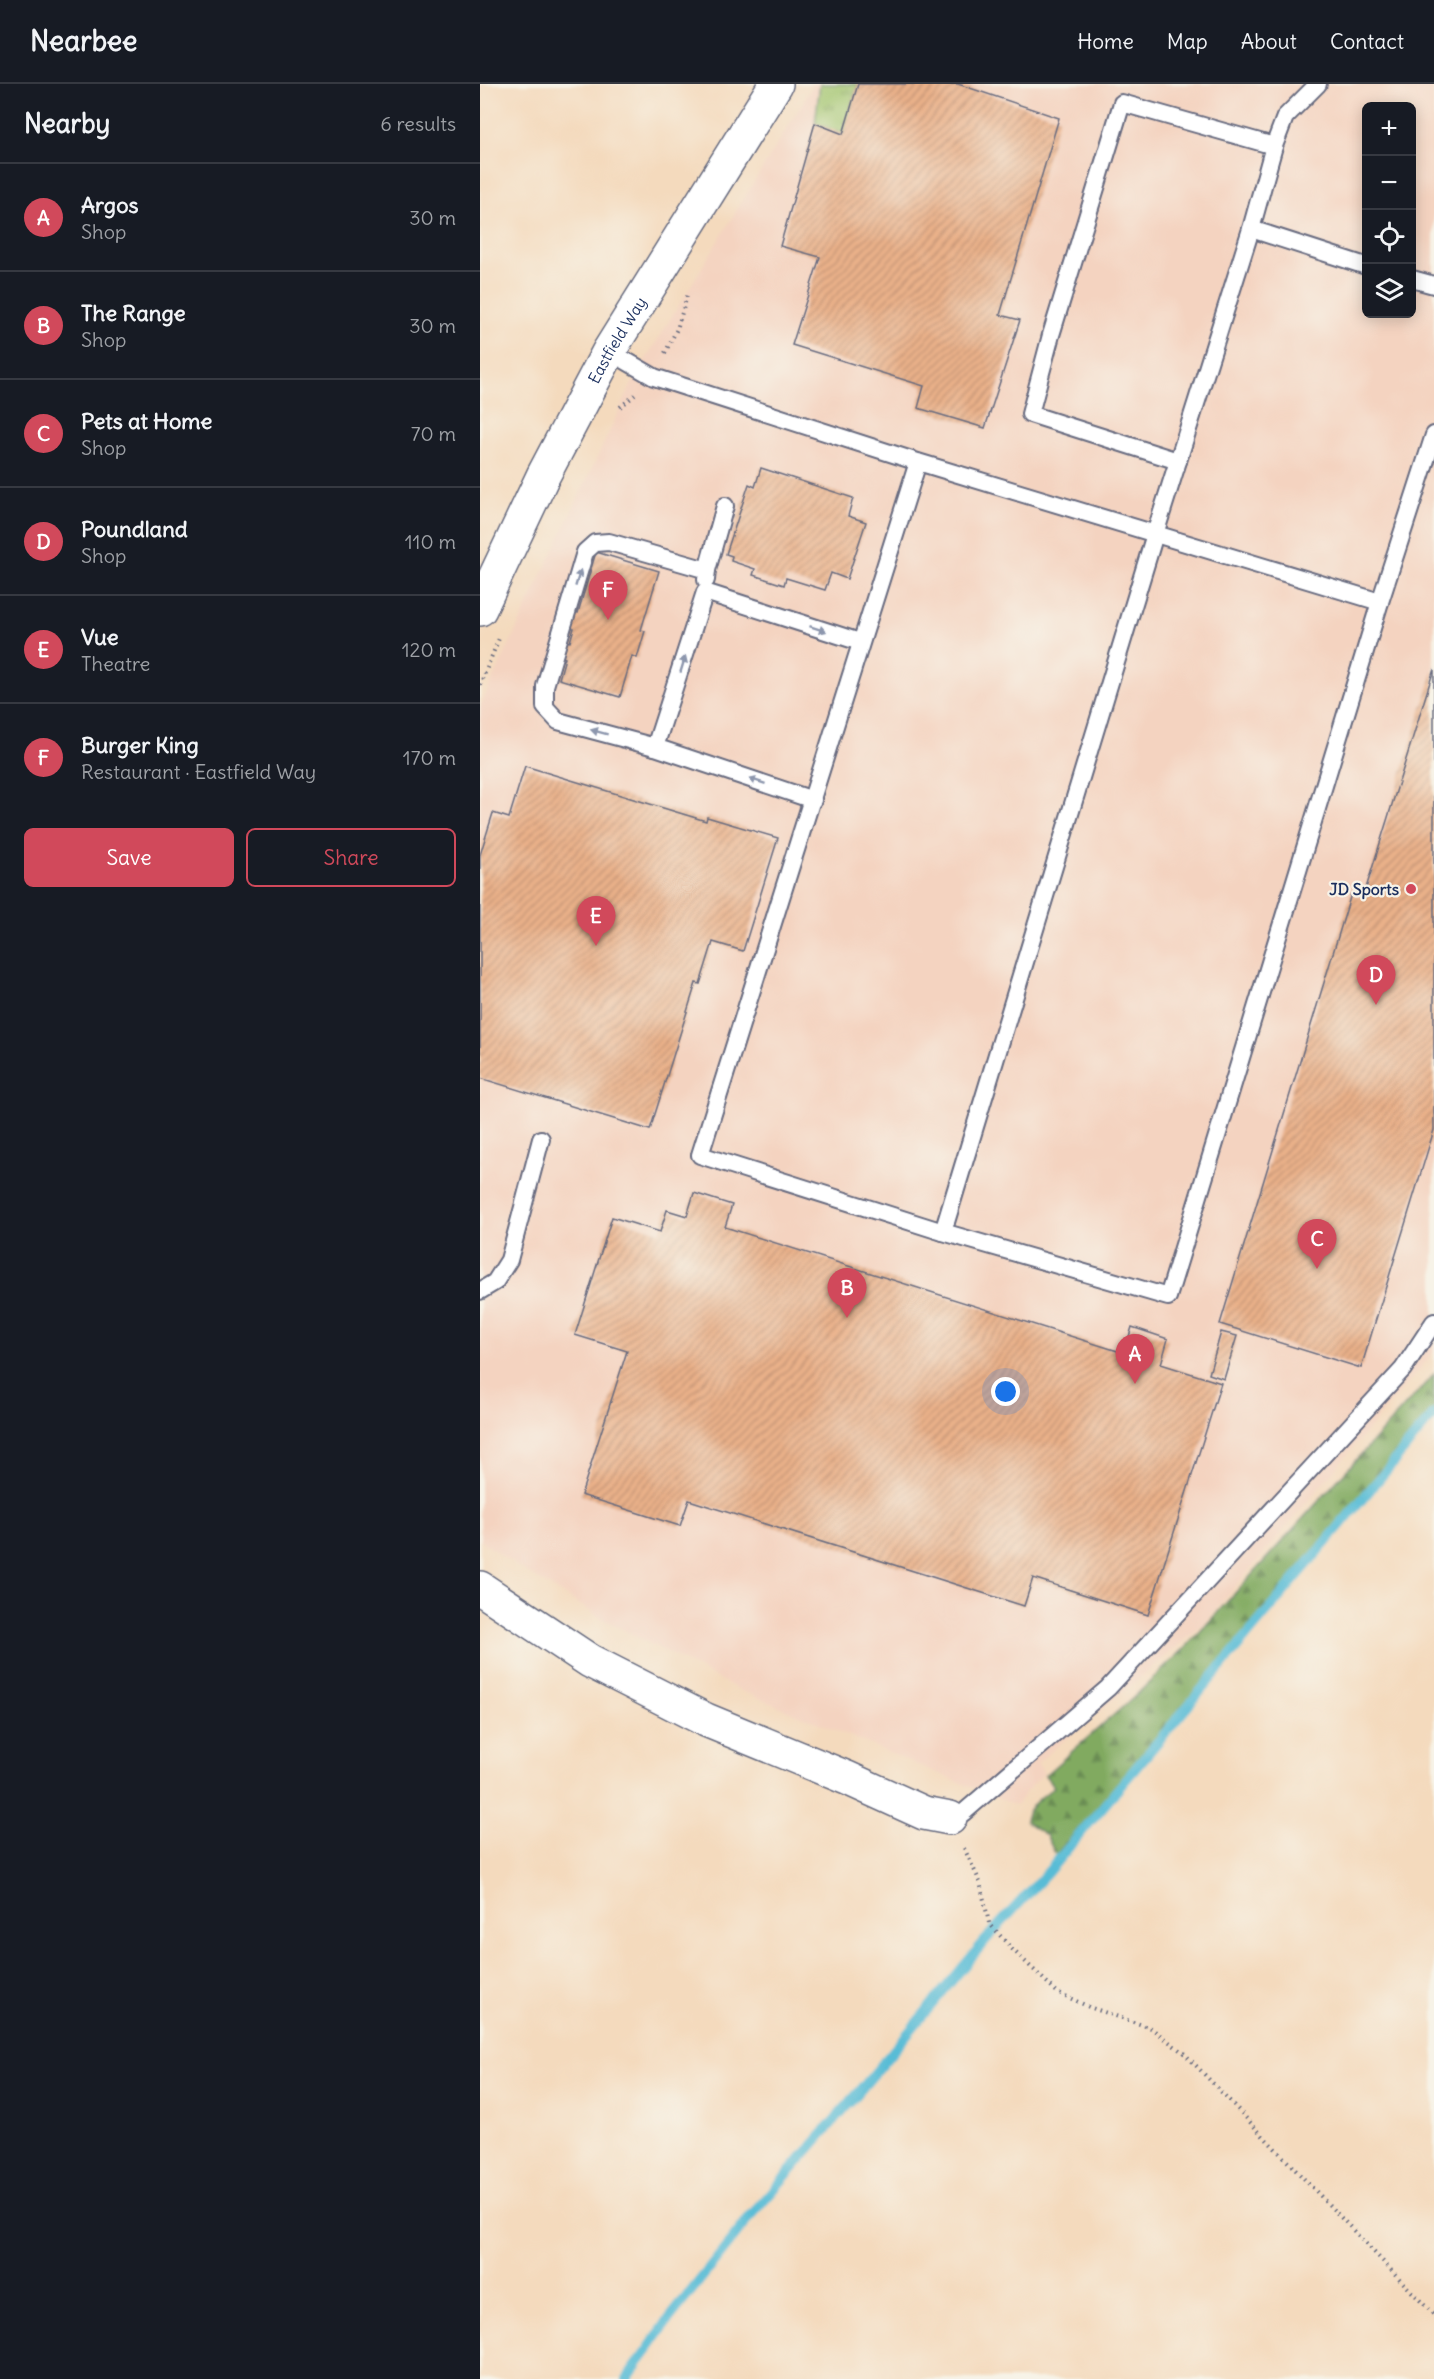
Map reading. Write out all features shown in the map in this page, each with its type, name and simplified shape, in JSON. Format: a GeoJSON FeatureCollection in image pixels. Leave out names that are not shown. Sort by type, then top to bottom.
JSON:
{"type":"FeatureCollection","features":[{"type":"Feature","properties":{"kind":"street","name":"Eastfield Way"},"geometry":{"type":"LineString","coordinates":[[481,604],[543,476],[609,351],[776,84]]}},
{"type":"Feature","properties":{"kind":"street"},"geometry":{"type":"LineString","coordinates":[[480,1588],[590,1661],[706,1720],[847,1778],[924,1813],[950,1818]]}},
{"type":"Feature","properties":{"kind":"lane"},"geometry":{"type":"LineString","coordinates":[[943,1232],[1155,534],[1251,229],[1274,147],[1285,117],[1317,84]]}},
{"type":"Feature","properties":{"kind":"lane"},"geometry":{"type":"LineString","coordinates":[[1178,461],[1030,414],[1051,334],[1122,103],[1274,147]]}},
{"type":"Feature","properties":{"kind":"lane"},"geometry":{"type":"LineString","coordinates":[[1251,229],[1362,265]]}},
{"type":"Feature","properties":{"kind":"lane"},"geometry":{"type":"LineString","coordinates":[[1416,280],[1434,285]]}},
{"type":"Feature","properties":{"kind":"lane"},"geometry":{"type":"LineString","coordinates":[[609,351],[654,376],[918,462],[1380,602]]}},
{"type":"Feature","properties":{"kind":"lane"},"geometry":{"type":"LineString","coordinates":[[918,462],[700,1155],[943,1232],[1168,1298],[1380,602],[1434,435]]}},
{"type":"Feature","properties":{"kind":"lane"},"geometry":{"type":"LineString","coordinates":[[655,747],[705,592],[707,570],[725,506]]}},
{"type":"Feature","properties":{"kind":"lane"},"geometry":{"type":"LineString","coordinates":[[707,570],[609,542],[595,543],[585,552],[545,686],[545,707],[558,721],[655,747],[813,800]]}},
{"type":"Feature","properties":{"kind":"lane"},"geometry":{"type":"LineString","coordinates":[[705,592],[860,642]]}},
{"type":"Feature","properties":{"kind":"lane"},"geometry":{"type":"LineString","coordinates":[[480,1291],[495,1282],[509,1260],[541,1140]]}},
{"type":"Feature","properties":{"kind":"lane"},"geometry":{"type":"LineString","coordinates":[[950,1818],[963,1814],[1108,1688],[1403,1369],[1434,1322]]}},
{"type":"Feature","properties":{"kind":"path"},"geometry":{"type":"LineString","coordinates":[[950,1818],[980,1882],[989,1923],[1010,1947],[1056,1992],[1089,2007],[1151,2028],[1185,2054],[1434,2315]]}},
{"type":"Feature","properties":{"kind":"shaded area"},"geometry":{"type":"Polygon","coordinates":[[[814,84],[1434,84],[1434,1352],[1203,1625],[1037,1763],[1044,1773],[1016,1806],[740,1690],[603,1619],[517,1566],[480,1540],[480,707],[635,377],[814,84]]]}},
{"type":"Feature","properties":{"kind":"green space"},"geometry":{"type":"Polygon","coordinates":[[[820,84],[858,84],[843,134],[815,123],[820,84]]]}},
{"type":"Feature","properties":{"kind":"green space"},"geometry":{"type":"Polygon","coordinates":[[[1434,1374],[1434,1419],[1056,1855],[1046,1835],[1025,1821],[1032,1806],[1054,1787],[1045,1775],[1133,1698],[1187,1646],[1434,1374]]]}},
{"type":"Feature","properties":{"kind":"building"},"geometry":{"type":"Polygon","coordinates":[[[858,84],[958,84],[1059,118],[1000,315],[1020,320],[985,428],[918,408],[924,386],[792,345],[820,257],[780,246],[815,123],[843,134],[858,84]]]}},
{"type":"Feature","properties":{"kind":"building"},"geometry":{"type":"Polygon","coordinates":[[[761,468],[853,498],[848,516],[866,522],[847,579],[831,573],[825,590],[786,578],[784,585],[753,575],[755,569],[731,561],[732,556],[726,554],[749,484],[755,487],[761,468]]]}},
{"type":"Feature","properties":{"kind":"building"},"geometry":{"type":"Polygon","coordinates":[[[596,552],[659,571],[641,630],[645,631],[637,658],[632,656],[620,697],[559,679],[565,658],[560,656],[565,641],[570,642],[574,628],[569,627],[574,611],[578,613],[596,552]]]}},
{"type":"Feature","properties":{"kind":"building"},"geometry":{"type":"Polygon","coordinates":[[[1434,669],[1434,1130],[1361,1368],[1220,1324],[1351,894],[1363,898],[1434,669]]]}},
{"type":"Feature","properties":{"kind":"building"},"geometry":{"type":"Polygon","coordinates":[[[525,766],[706,821],[707,817],[778,838],[743,951],[713,942],[700,984],[696,983],[650,1130],[480,1078],[480,855],[493,813],[509,818],[525,766]]]}},
{"type":"Feature","properties":{"kind":"building"},"geometry":{"type":"Polygon","coordinates":[[[694,1193],[732,1205],[725,1227],[1124,1353],[1132,1327],[1168,1339],[1161,1364],[1221,1383],[1148,1615],[1033,1578],[1024,1606],[689,1500],[680,1526],[581,1495],[627,1351],[575,1335],[612,1217],[660,1232],[667,1210],[687,1216],[694,1193]]]}},
{"type":"Feature","properties":{"kind":"building"},"geometry":{"type":"Polygon","coordinates":[[[1221,1332],[1237,1336],[1224,1379],[1209,1374],[1221,1332]]]}},
{"type":"Feature","properties":{"kind":"waterway"},"geometry":{"type":"LineString","coordinates":[[627,2379],[669,2319],[750,2217],[858,2093],[989,1936],[1048,1872],[1434,1414]]}},
{"type":"Feature","properties":{"kind":"place","name":"Burger King"},"geometry":{"type":"Point","coordinates":[608,620]}},
{"type":"Feature","properties":{"kind":"place","name":"JD Sports"},"geometry":{"type":"Point","coordinates":[1411,889]}},
{"type":"Feature","properties":{"kind":"place","name":"Vue"},"geometry":{"type":"Point","coordinates":[596,946]}},
{"type":"Feature","properties":{"kind":"place","name":"Poundland"},"geometry":{"type":"Point","coordinates":[1376,1005]}},
{"type":"Feature","properties":{"kind":"place","name":"Pets at Home"},"geometry":{"type":"Point","coordinates":[1317,1269]}},
{"type":"Feature","properties":{"kind":"place","name":"The Range"},"geometry":{"type":"Point","coordinates":[847,1318]}},
{"type":"Feature","properties":{"kind":"place","name":"Argos"},"geometry":{"type":"Point","coordinates":[1135,1384]}}]}
